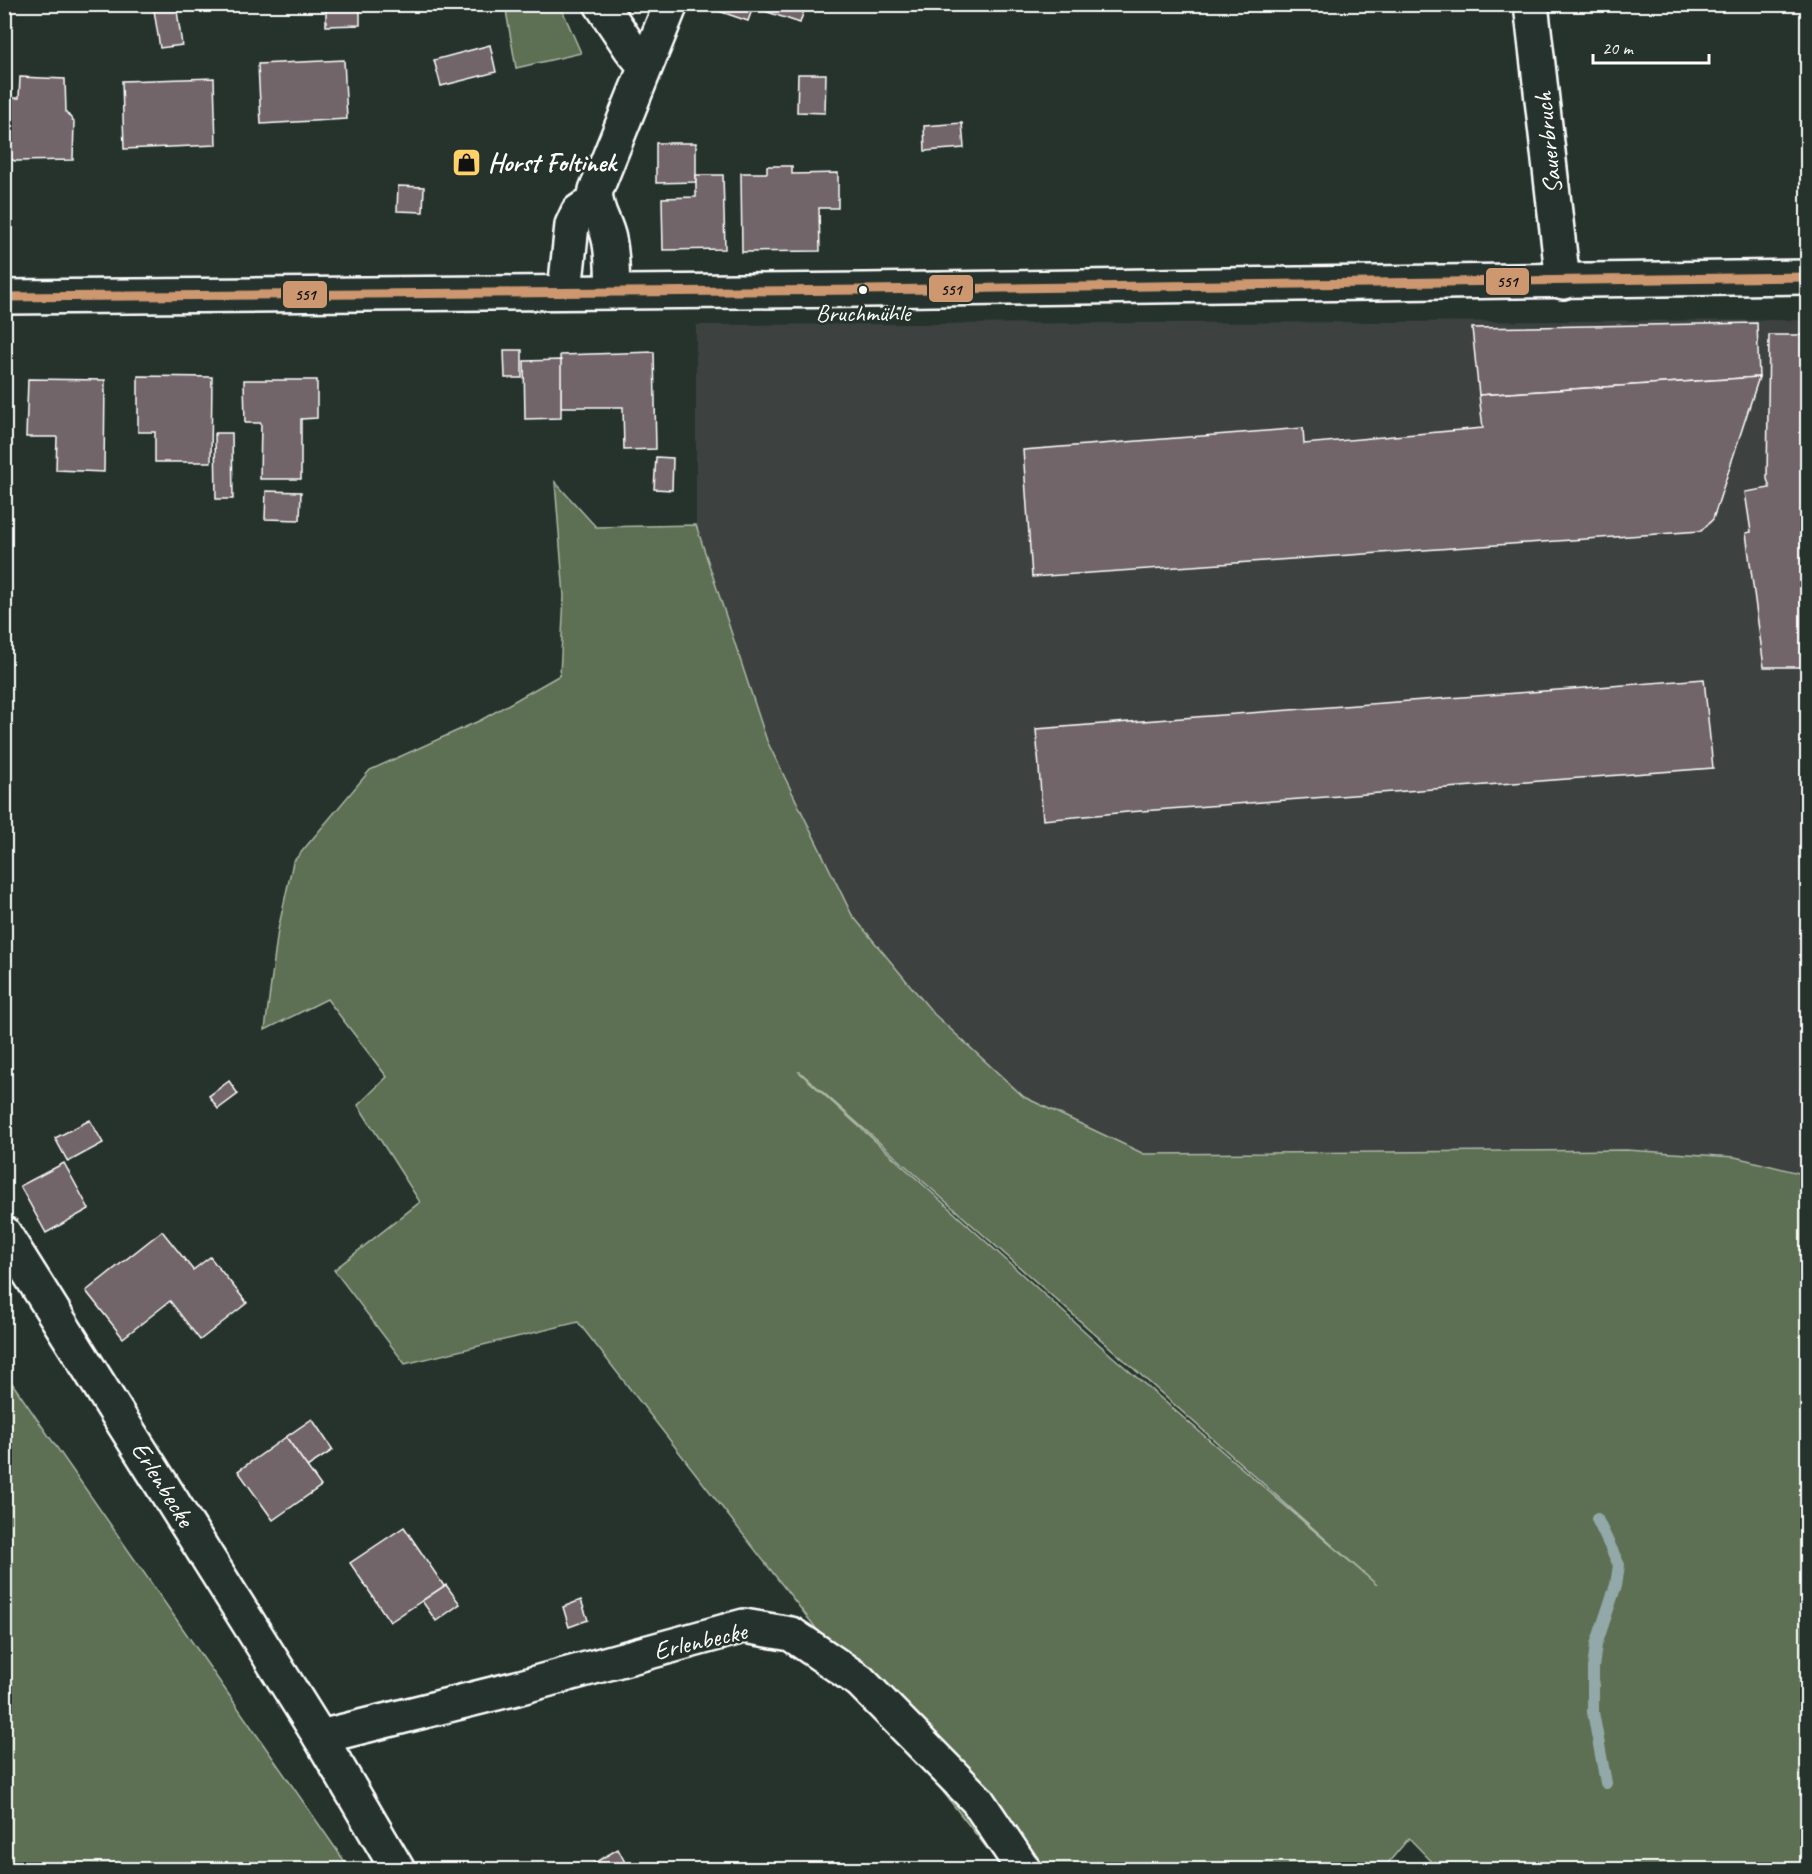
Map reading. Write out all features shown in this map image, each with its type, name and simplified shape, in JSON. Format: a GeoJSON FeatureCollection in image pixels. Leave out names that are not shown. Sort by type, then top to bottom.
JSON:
{"type":"FeatureCollection","features":[{"type":"Feature","properties":{"kind":"main road"},"geometry":{"type":"LineString","coordinates":[[601,4],[645,66]]}},
{"type":"Feature","properties":{"kind":"main road"},"geometry":{"type":"LineString","coordinates":[[613,291],[609,238],[594,201],[599,179],[671,4]]}},
{"type":"Feature","properties":{"kind":"main road","name":"Sauerbruch"},"geometry":{"type":"LineString","coordinates":[[1532,4],[1563,282]]}},
{"type":"Feature","properties":{"kind":"main road"},"geometry":{"type":"LineString","coordinates":[[565,291],[573,225],[578,212],[594,201]]}},
{"type":"Feature","properties":{"kind":"main road"},"geometry":{"type":"LineString","coordinates":[[4,297],[1563,282],[1808,277]]}},
{"type":"Feature","properties":{"kind":"main road","name":"Erlenbecke"},"geometry":{"type":"LineString","coordinates":[[4,1233],[320,1737],[398,1869]]}},
{"type":"Feature","properties":{"kind":"main road","name":"Erlenbecke"},"geometry":{"type":"LineString","coordinates":[[320,1737],[517,1688],[744,1626],[792,1634],[860,1681],[977,1800],[1024,1869]]}},
{"type":"Feature","properties":{"kind":"shaded area"},"geometry":{"type":"Polygon","coordinates":[[[1807,320],[1807,1175],[1735,1157],[1626,1150],[1144,1154],[1024,1097],[935,1014],[852,915],[767,741],[696,525],[696,325],[1807,320]]]}},
{"type":"Feature","properties":{"kind":"green space"},"geometry":{"type":"Polygon","coordinates":[[[505,5],[560,5],[581,53],[516,68],[505,5]]]}},
{"type":"Feature","properties":{"kind":"green space"},"geometry":{"type":"Polygon","coordinates":[[[555,482],[596,527],[696,525],[767,741],[852,915],[934,1014],[1024,1097],[1144,1154],[1626,1150],[1735,1157],[1807,1175],[1807,1869],[1439,1869],[1409,1838],[1383,1869],[1003,1869],[578,1322],[405,1364],[334,1270],[420,1202],[358,1105],[387,1077],[327,999],[265,1030],[278,930],[293,862],[370,770],[481,720],[560,675],[564,596],[555,482]],[[800,1072],[1112,1356],[1377,1585],[800,1072]]]}},
{"type":"Feature","properties":{"kind":"green space"},"geometry":{"type":"Polygon","coordinates":[[[5,1373],[350,1869],[5,1869],[5,1373]]]}},
{"type":"Feature","properties":{"kind":"building"},"geometry":{"type":"Polygon","coordinates":[[[153,4],[176,4],[182,45],[160,48],[153,4]]]}},
{"type":"Feature","properties":{"kind":"building"},"geometry":{"type":"Polygon","coordinates":[[[326,4],[360,4],[360,25],[326,26],[326,4]]]}},
{"type":"Feature","properties":{"kind":"building"},"geometry":{"type":"Polygon","coordinates":[[[708,4],[811,4],[810,8],[805,7],[800,23],[753,7],[748,21],[707,7],[708,4]]]}},
{"type":"Feature","properties":{"kind":"building"},"geometry":{"type":"Polygon","coordinates":[[[490,45],[496,72],[441,86],[434,60],[490,45]]]}},
{"type":"Feature","properties":{"kind":"building"},"geometry":{"type":"Polygon","coordinates":[[[344,60],[347,119],[261,124],[258,64],[344,60]]]}},
{"type":"Feature","properties":{"kind":"building"},"geometry":{"type":"Polygon","coordinates":[[[798,74],[826,74],[825,113],[797,112],[798,74]]]}},
{"type":"Feature","properties":{"kind":"building"},"geometry":{"type":"Polygon","coordinates":[[[20,77],[65,79],[66,112],[74,122],[73,160],[15,161],[4,156],[4,98],[19,98],[20,77]]]}},
{"type":"Feature","properties":{"kind":"building"},"geometry":{"type":"Polygon","coordinates":[[[214,78],[216,145],[124,149],[122,81],[214,78]]]}},
{"type":"Feature","properties":{"kind":"building"},"geometry":{"type":"Polygon","coordinates":[[[962,123],[964,148],[925,151],[924,126],[962,123]]]}},
{"type":"Feature","properties":{"kind":"building"},"geometry":{"type":"Polygon","coordinates":[[[656,143],[696,143],[696,182],[656,183],[656,143]]]}},
{"type":"Feature","properties":{"kind":"building"},"geometry":{"type":"Polygon","coordinates":[[[767,166],[792,166],[792,174],[838,173],[838,208],[819,208],[820,251],[742,252],[741,173],[767,173],[767,166]]]}},
{"type":"Feature","properties":{"kind":"building"},"geometry":{"type":"Polygon","coordinates":[[[696,175],[723,175],[725,249],[663,250],[662,198],[696,197],[696,175]]]}},
{"type":"Feature","properties":{"kind":"building"},"geometry":{"type":"Polygon","coordinates":[[[398,186],[424,187],[423,212],[397,211],[398,186]]]}},
{"type":"Feature","properties":{"kind":"building"},"geometry":{"type":"Polygon","coordinates":[[[1757,323],[1759,377],[1479,395],[1472,328],[1757,323]]]}},
{"type":"Feature","properties":{"kind":"building"},"geometry":{"type":"Polygon","coordinates":[[[1769,335],[1808,335],[1808,672],[1806,667],[1764,667],[1746,533],[1751,532],[1745,492],[1770,488],[1767,479],[1769,335]]]}},
{"type":"Feature","properties":{"kind":"building"},"geometry":{"type":"Polygon","coordinates":[[[504,350],[522,350],[522,378],[505,378],[504,350]]]}},
{"type":"Feature","properties":{"kind":"building"},"geometry":{"type":"Polygon","coordinates":[[[654,352],[656,449],[624,450],[623,407],[561,407],[560,355],[654,352]]]}},
{"type":"Feature","properties":{"kind":"building"},"geometry":{"type":"Polygon","coordinates":[[[561,360],[561,418],[525,419],[524,361],[561,360]]]}},
{"type":"Feature","properties":{"kind":"building"},"geometry":{"type":"Polygon","coordinates":[[[138,376],[212,377],[211,462],[155,462],[155,432],[138,432],[138,376]]]}},
{"type":"Feature","properties":{"kind":"building"},"geometry":{"type":"Polygon","coordinates":[[[1759,377],[1713,519],[1701,531],[1032,577],[1023,450],[1303,428],[1304,444],[1483,428],[1479,395],[1759,377]]]}},
{"type":"Feature","properties":{"kind":"building"},"geometry":{"type":"Polygon","coordinates":[[[28,379],[105,380],[104,472],[56,470],[57,437],[26,437],[28,379]]]}},
{"type":"Feature","properties":{"kind":"building"},"geometry":{"type":"Polygon","coordinates":[[[244,380],[317,380],[317,418],[301,419],[301,479],[260,479],[261,423],[245,423],[244,380]]]}},
{"type":"Feature","properties":{"kind":"building"},"geometry":{"type":"Polygon","coordinates":[[[215,433],[232,433],[233,499],[216,499],[215,433]]]}},
{"type":"Feature","properties":{"kind":"building"},"geometry":{"type":"Polygon","coordinates":[[[656,457],[673,458],[672,490],[654,489],[656,457]]]}},
{"type":"Feature","properties":{"kind":"building"},"geometry":{"type":"Polygon","coordinates":[[[266,491],[301,492],[300,520],[265,519],[266,491]]]}},
{"type":"Feature","properties":{"kind":"building"},"geometry":{"type":"Polygon","coordinates":[[[4,557],[9,557],[9,576],[4,576],[4,557]]]}},
{"type":"Feature","properties":{"kind":"building"},"geometry":{"type":"Polygon","coordinates":[[[1704,679],[1713,768],[1043,820],[1036,729],[1704,679]]]}},
{"type":"Feature","properties":{"kind":"building"},"geometry":{"type":"Polygon","coordinates":[[[229,1081],[238,1094],[218,1109],[209,1096],[229,1081]]]}},
{"type":"Feature","properties":{"kind":"building"},"geometry":{"type":"Polygon","coordinates":[[[90,1120],[103,1143],[68,1162],[55,1138],[90,1120]]]}},
{"type":"Feature","properties":{"kind":"building"},"geometry":{"type":"Polygon","coordinates":[[[64,1163],[89,1209],[46,1233],[20,1186],[64,1163]]]}},
{"type":"Feature","properties":{"kind":"building"},"geometry":{"type":"Polygon","coordinates":[[[162,1231],[193,1270],[210,1257],[247,1303],[200,1340],[170,1301],[123,1338],[86,1291],[162,1231]]]}},
{"type":"Feature","properties":{"kind":"building"},"geometry":{"type":"Polygon","coordinates":[[[312,1419],[333,1450],[307,1467],[286,1437],[312,1419]]]}},
{"type":"Feature","properties":{"kind":"building"},"geometry":{"type":"Polygon","coordinates":[[[286,1437],[321,1486],[273,1520],[238,1471],[286,1437]]]}},
{"type":"Feature","properties":{"kind":"building"},"geometry":{"type":"Polygon","coordinates":[[[404,1527],[444,1586],[390,1622],[350,1563],[404,1527]]]}},
{"type":"Feature","properties":{"kind":"building"},"geometry":{"type":"Polygon","coordinates":[[[446,1585],[460,1604],[436,1621],[422,1601],[446,1585]]]}},
{"type":"Feature","properties":{"kind":"building"},"geometry":{"type":"Polygon","coordinates":[[[581,1600],[588,1620],[569,1627],[563,1607],[581,1600]]]}},
{"type":"Feature","properties":{"kind":"building"},"geometry":{"type":"Polygon","coordinates":[[[618,1849],[629,1870],[582,1870],[618,1849]]]}},
{"type":"Feature","properties":{"kind":"waterway"},"geometry":{"type":"LineString","coordinates":[[1597,1519],[1619,1565],[1616,1585],[1596,1645],[1593,1668],[1593,1712],[1606,1783]]}},
{"type":"Feature","properties":{"kind":"transit line","name":"551"},"geometry":{"type":"LineString","coordinates":[[4,297],[865,290],[1808,277]]}},
{"type":"Feature","properties":{"kind":"place","name":"Horst Foltinek"},"geometry":{"type":"Point","coordinates":[467,162]}},
{"type":"Feature","properties":{"kind":"place","name":"Bruchmühle"},"geometry":{"type":"Point","coordinates":[863,290]}}]}
